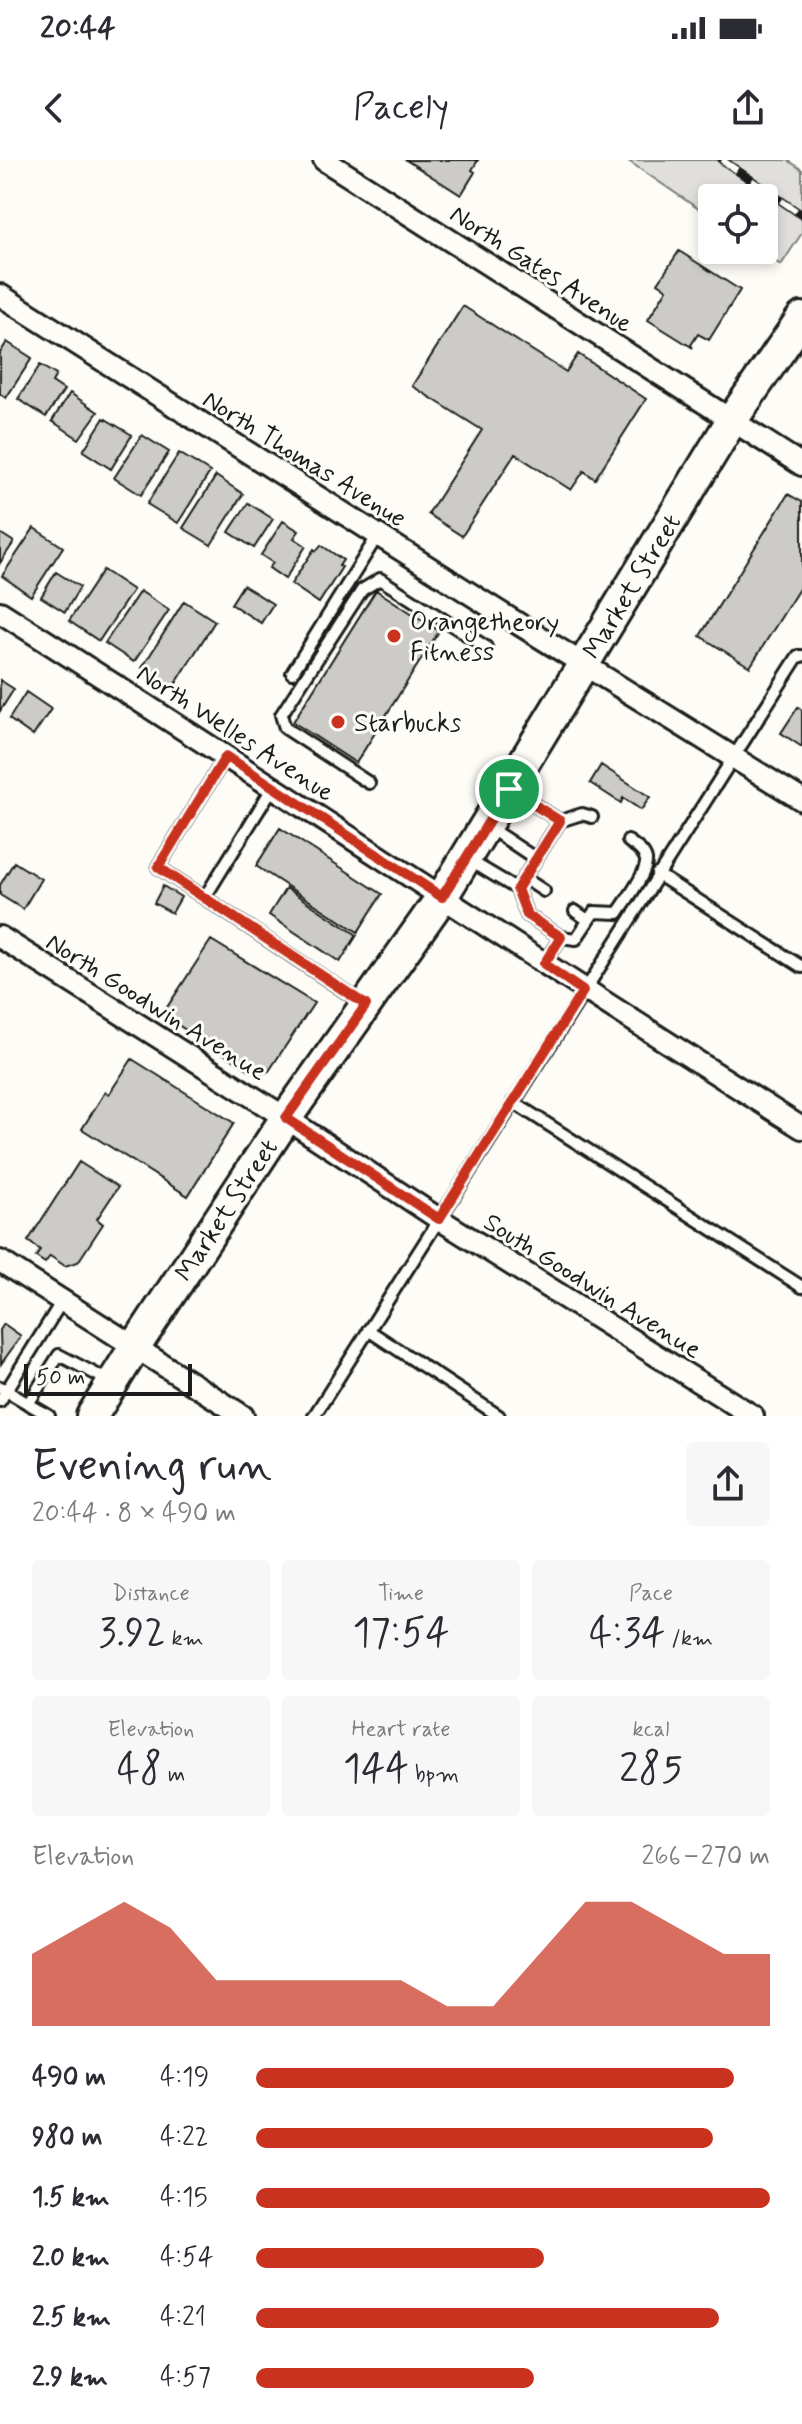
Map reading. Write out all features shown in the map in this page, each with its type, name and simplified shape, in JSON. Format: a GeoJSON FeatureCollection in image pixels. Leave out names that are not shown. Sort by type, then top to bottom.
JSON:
{"type":"FeatureCollection","features":[{"type":"Feature","properties":{"kind":"main road","name":"Market Street"},"geometry":{"type":"LineString","coordinates":[[92,1416],[286,1118],[442,897],[732,420],[802,318]]}},
{"type":"Feature","properties":{"kind":"street","name":"North Gates Avenue"},"geometry":{"type":"LineString","coordinates":[[324,160],[802,465]]}},
{"type":"Feature","properties":{"kind":"street","name":"North Thomas Avenue"},"geometry":{"type":"LineString","coordinates":[[0,295],[802,800]]}},
{"type":"Feature","properties":{"kind":"street","name":"North Welles Avenue"},"geometry":{"type":"LineString","coordinates":[[0,612],[226,756],[583,991],[802,1128]]}},
{"type":"Feature","properties":{"kind":"street","name":"North Goodwin Avenue"},"geometry":{"type":"LineString","coordinates":[[0,937],[286,1118]]}},
{"type":"Feature","properties":{"kind":"street","name":"South Goodwin Avenue"},"geometry":{"type":"LineString","coordinates":[[286,1118],[439,1219],[753,1416]]}},
{"type":"Feature","properties":{"kind":"street"},"geometry":{"type":"LineString","coordinates":[[2,1267],[62,1301],[243,1416]]}},
{"type":"Feature","properties":{"kind":"lane"},"geometry":{"type":"LineString","coordinates":[[292,673],[378,535]]}},
{"type":"Feature","properties":{"kind":"lane"},"geometry":{"type":"LineString","coordinates":[[369,783],[285,728],[281,715],[362,590],[380,579],[486,647]]}},
{"type":"Feature","properties":{"kind":"lane"},"geometry":{"type":"LineString","coordinates":[[314,1416],[657,874],[798,656],[802,656]]}},
{"type":"Feature","properties":{"kind":"lane"},"geometry":{"type":"LineString","coordinates":[[226,756],[158,867],[366,1005]]}},
{"type":"Feature","properties":{"kind":"lane"},"geometry":{"type":"LineString","coordinates":[[205,897],[273,787]]}},
{"type":"Feature","properties":{"kind":"lane"},"geometry":{"type":"LineString","coordinates":[[509,789],[560,821]]}},
{"type":"Feature","properties":{"kind":"lane"},"geometry":{"type":"LineString","coordinates":[[517,889],[560,821],[582,814],[592,817]]}},
{"type":"Feature","properties":{"kind":"lane"},"geometry":{"type":"LineString","coordinates":[[486,826],[536,859]]}},
{"type":"Feature","properties":{"kind":"lane"},"geometry":{"type":"LineString","coordinates":[[466,859],[517,889],[527,915],[561,937],[576,939],[594,912],[618,913],[645,869],[646,859],[640,849],[628,841]]}},
{"type":"Feature","properties":{"kind":"lane"},"geometry":{"type":"LineString","coordinates":[[657,874],[802,967]]}},
{"type":"Feature","properties":{"kind":"lane"},"geometry":{"type":"LineString","coordinates":[[524,878],[544,891]]}},
{"type":"Feature","properties":{"kind":"lane"},"geometry":{"type":"LineString","coordinates":[[575,911],[588,920]]}},
{"type":"Feature","properties":{"kind":"lane"},"geometry":{"type":"LineString","coordinates":[[544,964],[561,937]]}},
{"type":"Feature","properties":{"kind":"lane"},"geometry":{"type":"LineString","coordinates":[[513,1102],[802,1287]]}},
{"type":"Feature","properties":{"kind":"lane"},"geometry":{"type":"LineString","coordinates":[[49,1416],[2,1393],[62,1301]]}},
{"type":"Feature","properties":{"kind":"lane"},"geometry":{"type":"LineString","coordinates":[[368,1330],[499,1416]]}},
{"type":"Feature","properties":{"kind":"lane"},"geometry":{"type":"LineString","coordinates":[[28,1404],[59,1355],[112,1383]]}},
{"type":"Feature","properties":{"kind":"shaded area"},"geometry":{"type":"Polygon","coordinates":[[[627,160],[788,160],[802,170],[802,233],[781,265],[778,263],[778,184],[698,184],[698,208],[627,160]]]}},
{"type":"Feature","properties":{"kind":"building"},"geometry":{"type":"Polygon","coordinates":[[[406,160],[478,160],[472,170],[475,172],[461,195],[406,160]]]}},
{"type":"Feature","properties":{"kind":"building"},"geometry":{"type":"Polygon","coordinates":[[[679,251],[740,290],[709,340],[698,334],[691,345],[693,348],[648,320],[667,289],[658,283],[679,251]]]}},
{"type":"Feature","properties":{"kind":"building"},"geometry":{"type":"Polygon","coordinates":[[[463,306],[566,372],[578,354],[646,399],[595,479],[584,471],[571,490],[515,454],[462,536],[428,514],[482,430],[412,386],[463,306]]]}},
{"type":"Feature","properties":{"kind":"building"},"geometry":{"type":"Polygon","coordinates":[[[7,342],[32,358],[6,398],[0,394],[0,353],[7,342]]]}},
{"type":"Feature","properties":{"kind":"building"},"geometry":{"type":"Polygon","coordinates":[[[40,365],[56,375],[52,382],[64,390],[46,417],[18,399],[40,365]]]}},
{"type":"Feature","properties":{"kind":"building"},"geometry":{"type":"Polygon","coordinates":[[[70,393],[98,412],[79,439],[52,421],[70,393]]]}},
{"type":"Feature","properties":{"kind":"building"},"geometry":{"type":"Polygon","coordinates":[[[104,418],[132,435],[111,469],[83,451],[104,418]]]}},
{"type":"Feature","properties":{"kind":"building"},"geometry":{"type":"Polygon","coordinates":[[[142,435],[169,452],[141,495],[114,478],[142,435]]]}},
{"type":"Feature","properties":{"kind":"building"},"geometry":{"type":"Polygon","coordinates":[[[179,453],[210,472],[178,523],[147,504],[179,453]]]}},
{"type":"Feature","properties":{"kind":"building"},"geometry":{"type":"Polygon","coordinates":[[[216,476],[243,494],[211,545],[183,528],[216,476]]]}},
{"type":"Feature","properties":{"kind":"building"},"geometry":{"type":"Polygon","coordinates":[[[788,494],[802,502],[802,584],[750,667],[700,636],[788,494]]]}},
{"type":"Feature","properties":{"kind":"building"},"geometry":{"type":"Polygon","coordinates":[[[248,503],[273,519],[254,548],[229,532],[248,503]]]}},
{"type":"Feature","properties":{"kind":"building"},"geometry":{"type":"Polygon","coordinates":[[[283,521],[299,531],[294,538],[306,546],[285,579],[269,568],[273,563],[261,555],[283,521]]]}},
{"type":"Feature","properties":{"kind":"building"},"geometry":{"type":"Polygon","coordinates":[[[34,528],[63,547],[31,596],[2,576],[34,528]]]}},
{"type":"Feature","properties":{"kind":"building"},"geometry":{"type":"Polygon","coordinates":[[[0,533],[14,542],[0,563],[0,533]]]}},
{"type":"Feature","properties":{"kind":"building"},"geometry":{"type":"Polygon","coordinates":[[[321,545],[343,560],[339,566],[342,567],[319,603],[291,584],[314,549],[316,551],[321,545]]]}},
{"type":"Feature","properties":{"kind":"building"},"geometry":{"type":"Polygon","coordinates":[[[103,570],[133,590],[99,641],[69,621],[103,570]]]}},
{"type":"Feature","properties":{"kind":"building"},"geometry":{"type":"Polygon","coordinates":[[[56,572],[80,587],[65,612],[41,597],[56,572]]]}},
{"type":"Feature","properties":{"kind":"building"},"geometry":{"type":"Polygon","coordinates":[[[243,585],[273,604],[261,623],[231,604],[243,585]]]}},
{"type":"Feature","properties":{"kind":"building"},"geometry":{"type":"Polygon","coordinates":[[[376,590],[439,631],[356,763],[293,722],[376,590]]]}},
{"type":"Feature","properties":{"kind":"building"},"geometry":{"type":"Polygon","coordinates":[[[140,591],[169,610],[134,662],[105,643],[140,591]]]}},
{"type":"Feature","properties":{"kind":"building"},"geometry":{"type":"Polygon","coordinates":[[[184,601],[215,621],[173,688],[142,668],[184,601]]]}},
{"type":"Feature","properties":{"kind":"building"},"geometry":{"type":"Polygon","coordinates":[[[0,680],[14,689],[0,711],[0,680]]]}},
{"type":"Feature","properties":{"kind":"building"},"geometry":{"type":"Polygon","coordinates":[[[26,692],[51,709],[33,736],[9,719],[26,692]]]}},
{"type":"Feature","properties":{"kind":"building"},"geometry":{"type":"Polygon","coordinates":[[[798,707],[802,710],[802,747],[781,733],[798,707]]]}},
{"type":"Feature","properties":{"kind":"building"},"geometry":{"type":"Polygon","coordinates":[[[601,765],[650,797],[641,810],[623,798],[621,803],[590,783],[601,765]]]}},
{"type":"Feature","properties":{"kind":"building"},"geometry":{"type":"Polygon","coordinates":[[[280,828],[382,894],[358,932],[256,866],[280,828]]]}},
{"type":"Feature","properties":{"kind":"building"},"geometry":{"type":"Polygon","coordinates":[[[14,862],[41,879],[23,909],[0,895],[0,885],[14,862]]]}},
{"type":"Feature","properties":{"kind":"building"},"geometry":{"type":"Polygon","coordinates":[[[163,886],[181,897],[172,913],[154,903],[163,886]]]}},
{"type":"Feature","properties":{"kind":"building"},"geometry":{"type":"Polygon","coordinates":[[[286,888],[357,935],[340,962],[269,915],[286,888]]]}},
{"type":"Feature","properties":{"kind":"building"},"geometry":{"type":"Polygon","coordinates":[[[211,940],[314,1003],[269,1071],[261,1074],[253,1072],[162,1015],[211,940]]]}},
{"type":"Feature","properties":{"kind":"building"},"geometry":{"type":"Polygon","coordinates":[[[132,1059],[234,1123],[188,1196],[82,1129],[105,1092],[109,1094],[132,1059]]]}},
{"type":"Feature","properties":{"kind":"building"},"geometry":{"type":"Polygon","coordinates":[[[79,1162],[118,1187],[97,1219],[103,1224],[78,1262],[65,1266],[50,1256],[45,1263],[36,1257],[40,1250],[28,1241],[79,1162]]]}},
{"type":"Feature","properties":{"kind":"building"},"geometry":{"type":"Polygon","coordinates":[[[4,1324],[21,1336],[1,1364],[0,1330],[4,1324]]]}},
{"type":"Feature","properties":{"kind":"railway"},"geometry":{"type":"LineString","coordinates":[[722,160],[802,215]]}},
{"type":"Feature","properties":{"kind":"place","name":"Orangetheory Fitness"},"geometry":{"type":"Point","coordinates":[394,636]}},
{"type":"Feature","properties":{"kind":"place","name":"Starbucks"},"geometry":{"type":"Point","coordinates":[338,722]}},
{"type":"Feature","properties":{"kind":"route"},"geometry":{"type":"LineString","coordinates":[[226,756],[442,897],[509,789],[560,821],[517,889],[527,915],[561,937],[544,964],[583,991],[439,1219],[286,1118],[366,1005],[158,867],[226,756]]}}]}
